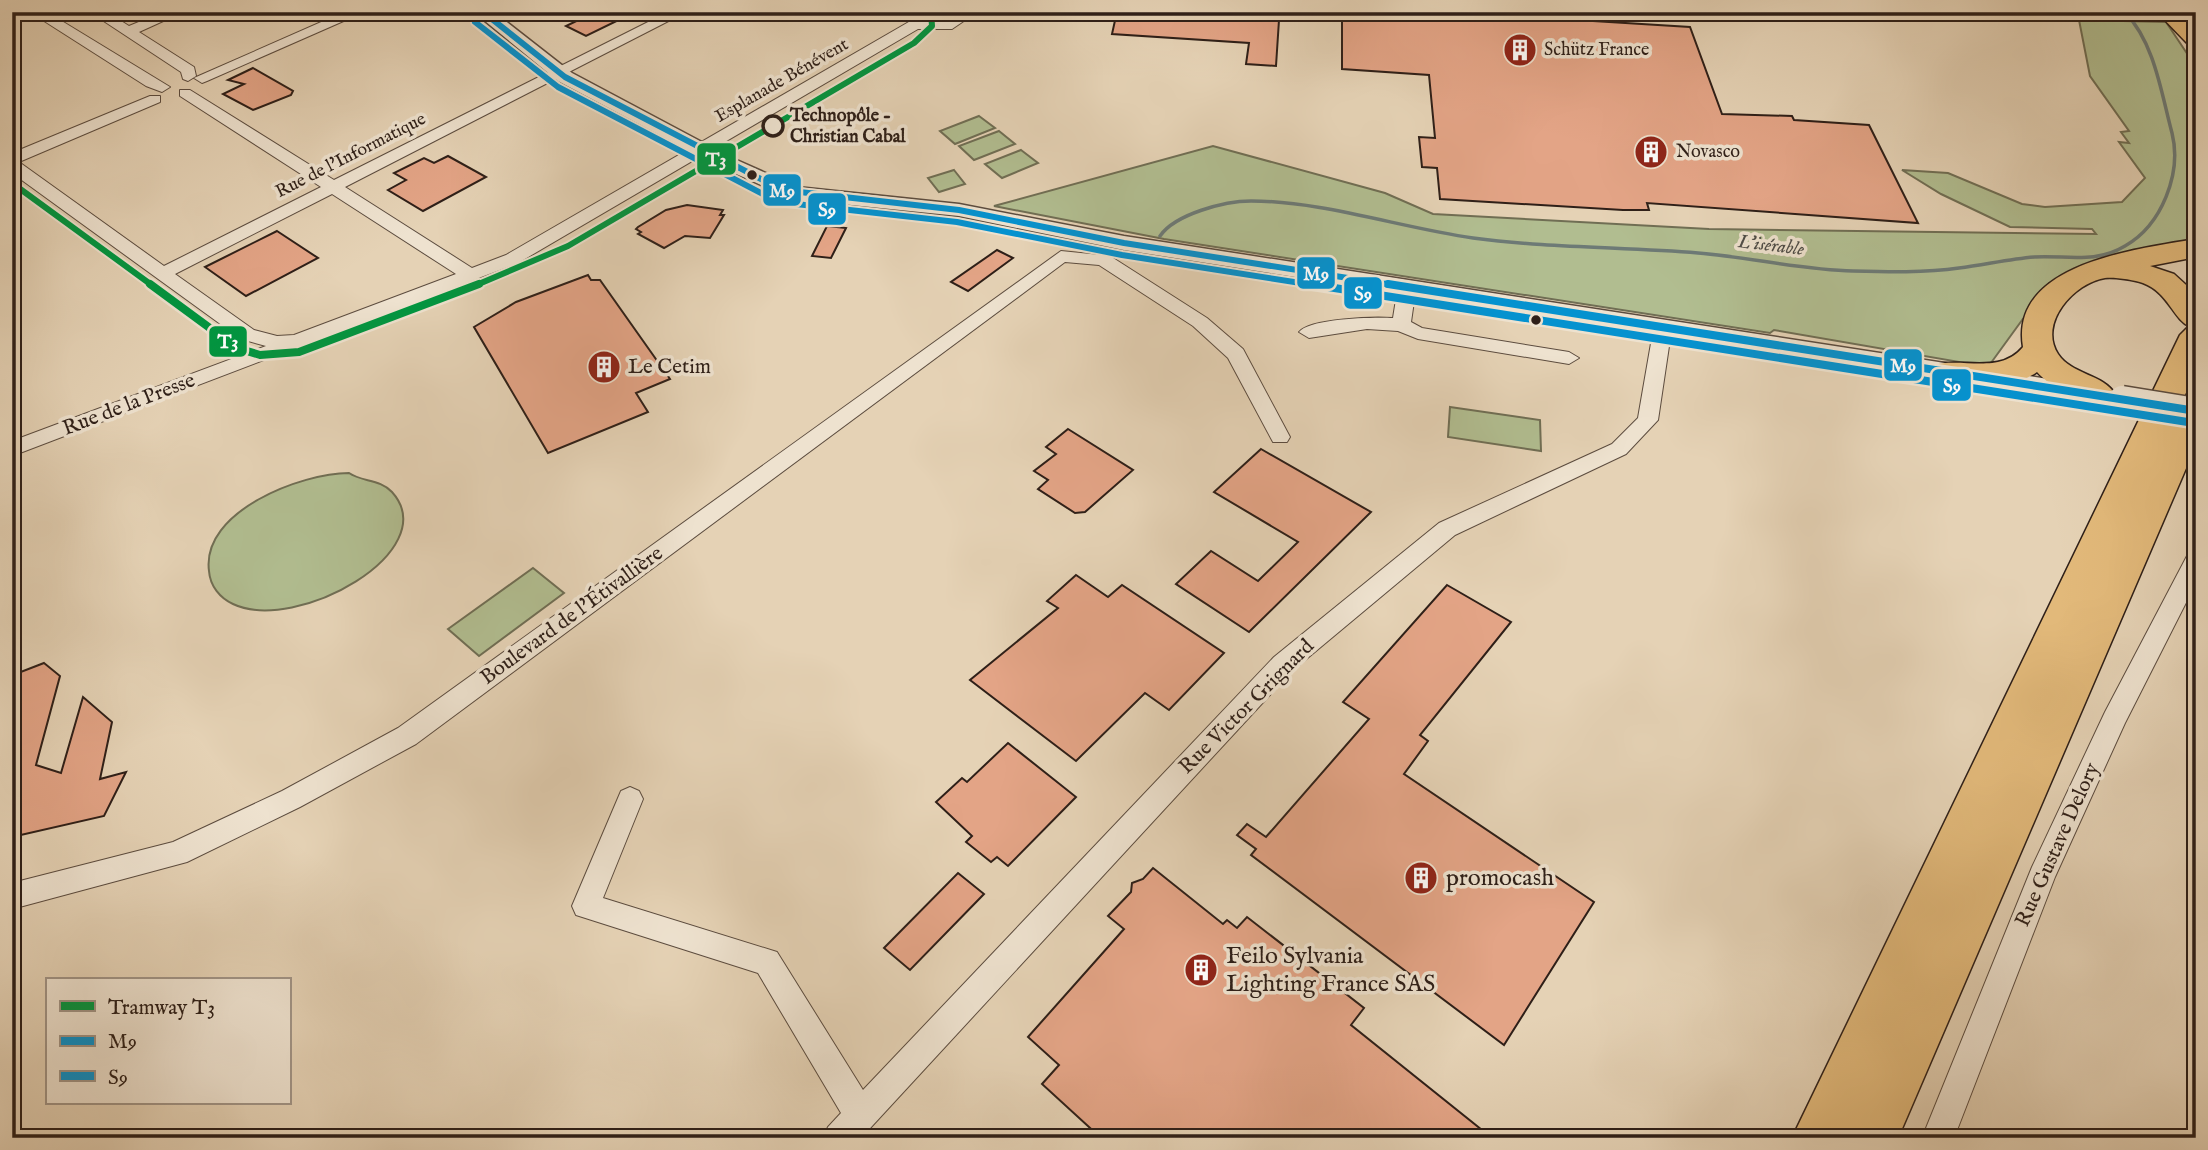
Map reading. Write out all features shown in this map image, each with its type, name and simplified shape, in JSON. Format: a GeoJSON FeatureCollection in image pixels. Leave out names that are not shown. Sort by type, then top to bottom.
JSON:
{"type":"FeatureCollection","features":[{"type":"Feature","properties":{"kind":"highway"},"geometry":{"type":"LineString","coordinates":[[2169,12],[2196,38]]}},
{"type":"Feature","properties":{"kind":"highway"},"geometry":{"type":"LineString","coordinates":[[2190,12],[2196,18]]}},
{"type":"Feature","properties":{"kind":"highway"},"geometry":{"type":"LineString","coordinates":[[2110,397],[2066,380],[2043,359],[2038,350],[2038,319],[2052,298],[2077,279],[2100,269],[2196,248]]}},
{"type":"Feature","properties":{"kind":"highway"},"geometry":{"type":"LineString","coordinates":[[2100,269],[2131,271],[2172,284],[2183,295],[2196,318]]}},
{"type":"Feature","properties":{"kind":"highway"},"geometry":{"type":"LineString","coordinates":[[1818,1138],[2196,335]]}},
{"type":"Feature","properties":{"kind":"highway"},"geometry":{"type":"LineString","coordinates":[[1945,373],[2011,373],[2025,366],[2038,350]]}},
{"type":"Feature","properties":{"kind":"highway"},"geometry":{"type":"LineString","coordinates":[[1871,1138],[2196,404]]}},
{"type":"Feature","properties":{"kind":"street"},"geometry":{"type":"LineString","coordinates":[[12,18],[21,12]]}},
{"type":"Feature","properties":{"kind":"street"},"geometry":{"type":"LineString","coordinates":[[37,12],[151,83],[158,93]]}},
{"type":"Feature","properties":{"kind":"street"},"geometry":{"type":"LineString","coordinates":[[97,12],[190,70],[192,83],[330,187],[471,275]]}},
{"type":"Feature","properties":{"kind":"street"},"geometry":{"type":"LineString","coordinates":[[127,32],[176,12]]}},
{"type":"Feature","properties":{"kind":"street"},"geometry":{"type":"LineString","coordinates":[[12,159],[158,93],[192,83],[357,12]]}},
{"type":"Feature","properties":{"kind":"street"},"geometry":{"type":"LineString","coordinates":[[483,12],[559,73],[702,149],[793,193],[959,210],[1125,243],[2196,411]]}},
{"type":"Feature","properties":{"kind":"street","name":"Rue de l'Informatique"},"geometry":{"type":"LineString","coordinates":[[160,274],[679,12]]}},
{"type":"Feature","properties":{"kind":"street","name":"Esplanade Bénévent"},"geometry":{"type":"LineString","coordinates":[[702,149],[937,12]]}},
{"type":"Feature","properties":{"kind":"street"},"geometry":{"type":"LineString","coordinates":[[917,25],[947,26],[970,12]]}},
{"type":"Feature","properties":{"kind":"street","name":"Rue de la Presse"},"geometry":{"type":"LineString","coordinates":[[12,449],[316,335],[520,254],[702,149]]}},
{"type":"Feature","properties":{"kind":"street"},"geometry":{"type":"LineString","coordinates":[[12,165],[248,335],[277,342],[316,335]]}},
{"type":"Feature","properties":{"kind":"street"},"geometry":{"type":"LineString","coordinates":[[1062,231],[1061,256],[1104,260],[1125,243]]}},
{"type":"Feature","properties":{"kind":"street","name":"Boulevard de l'Étivallière"},"geometry":{"type":"LineString","coordinates":[[12,896],[177,853],[291,799],[407,736],[1061,256]]}},
{"type":"Feature","properties":{"kind":"street"},"geometry":{"type":"LineString","coordinates":[[1104,260],[1109,266],[1200,322],[1236,354],[1280,437]]}},
{"type":"Feature","properties":{"kind":"street"},"geometry":{"type":"LineString","coordinates":[[1401,326],[1407,287]]}},
{"type":"Feature","properties":{"kind":"street"},"geometry":{"type":"LineString","coordinates":[[1308,332],[1367,323],[1401,326],[1418,332],[1569,358]]}},
{"type":"Feature","properties":{"kind":"street","name":"Rue Victor Grignard"},"geometry":{"type":"LineString","coordinates":[[838,1138],[1283,664],[1447,529],[1619,449],[1648,421],[1662,326]]}},
{"type":"Feature","properties":{"kind":"street","name":"Rue Gustave Delory"},"geometry":{"type":"LineString","coordinates":[[1938,1138],[2047,865],[2114,720],[2196,560]]}},
{"type":"Feature","properties":{"kind":"street"},"geometry":{"type":"LineString","coordinates":[[630,799],[586,906],[767,962],[861,1116]]}},
{"type":"Feature","properties":{"kind":"green space"},"geometry":{"type":"Polygon","coordinates":[[[2079,20],[2166,22],[2196,67],[2196,241],[2049,283],[1988,367],[1774,330],[1770,333],[1164,239],[994,206],[1213,146],[1385,193],[1433,214],[1709,229],[2096,234],[2092,229],[2010,227],[1941,194],[1902,170],[1948,173],[2022,204],[2045,207],[2122,202],[2145,178],[2119,142],[2129,143],[2121,132],[2129,131],[2090,76],[2079,20]]]}},
{"type":"Feature","properties":{"kind":"green space"},"geometry":{"type":"Polygon","coordinates":[[[979,116],[995,128],[955,144],[940,131],[979,116]]]}},
{"type":"Feature","properties":{"kind":"green space"},"geometry":{"type":"Polygon","coordinates":[[[999,131],[1015,144],[974,160],[959,146],[999,131]]]}},
{"type":"Feature","properties":{"kind":"green space"},"geometry":{"type":"Polygon","coordinates":[[[1021,150],[1038,163],[1002,178],[985,164],[1021,150]]]}},
{"type":"Feature","properties":{"kind":"green space"},"geometry":{"type":"Polygon","coordinates":[[[954,170],[965,184],[939,192],[928,178],[954,170]]]}},
{"type":"Feature","properties":{"kind":"green space"},"geometry":{"type":"Polygon","coordinates":[[[1450,407],[1540,420],[1541,451],[1448,437],[1450,407]]]}},
{"type":"Feature","properties":{"kind":"green space"},"geometry":{"type":"Polygon","coordinates":[[[349,473],[387,488],[392,492],[403,515],[398,539],[382,561],[356,581],[325,597],[292,607],[260,610],[233,604],[220,595],[209,571],[211,550],[221,530],[237,514],[282,488],[306,480],[349,473]]]}},
{"type":"Feature","properties":{"kind":"green space"},"geometry":{"type":"Polygon","coordinates":[[[533,568],[564,593],[479,656],[448,629],[533,568]]]}},
{"type":"Feature","properties":{"kind":"building"},"geometry":{"type":"Polygon","coordinates":[[[595,12],[635,12],[586,36],[566,26],[595,12]]]}},
{"type":"Feature","properties":{"kind":"building"},"geometry":{"type":"Polygon","coordinates":[[[1188,12],[1228,13],[1227,17],[1279,20],[1276,66],[1246,64],[1249,43],[1112,34],[1116,16],[1187,21],[1188,12]]]}},
{"type":"Feature","properties":{"kind":"building","name":"Novasco"},"geometry":{"type":"Polygon","coordinates":[[[1342,12],[1447,12],[1690,27],[1722,114],[1792,116],[1794,120],[1869,125],[1918,223],[1647,203],[1649,210],[1623,210],[1440,199],[1437,168],[1422,167],[1419,137],[1435,138],[1429,75],[1342,69],[1342,12]]]}},
{"type":"Feature","properties":{"kind":"building"},"geometry":{"type":"Polygon","coordinates":[[[253,68],[293,91],[291,95],[253,110],[223,94],[244,84],[228,80],[253,68]]]}},
{"type":"Feature","properties":{"kind":"building"},"geometry":{"type":"Polygon","coordinates":[[[448,156],[486,177],[423,211],[388,190],[406,180],[394,173],[424,158],[434,163],[448,156]]]}},
{"type":"Feature","properties":{"kind":"building"},"geometry":{"type":"Polygon","coordinates":[[[687,205],[723,210],[720,215],[724,215],[710,238],[685,236],[664,248],[638,234],[641,232],[636,229],[638,227],[666,210],[687,205]]]}},
{"type":"Feature","properties":{"kind":"building"},"geometry":{"type":"Polygon","coordinates":[[[827,226],[846,228],[831,258],[812,256],[827,226]]]}},
{"type":"Feature","properties":{"kind":"building"},"geometry":{"type":"Polygon","coordinates":[[[277,231],[318,258],[246,296],[205,267],[277,231]]]}},
{"type":"Feature","properties":{"kind":"building"},"geometry":{"type":"Polygon","coordinates":[[[997,250],[1013,258],[968,291],[951,282],[997,250]]]}},
{"type":"Feature","properties":{"kind":"building","name":"Le Cetim"},"geometry":{"type":"Polygon","coordinates":[[[588,275],[591,280],[600,280],[670,379],[636,393],[648,412],[548,453],[474,327],[516,302],[588,275]]]}},
{"type":"Feature","properties":{"kind":"building"},"geometry":{"type":"Polygon","coordinates":[[[1068,429],[1133,470],[1085,512],[1075,513],[1038,489],[1048,480],[1034,471],[1056,454],[1046,447],[1068,429]]]}},
{"type":"Feature","properties":{"kind":"building"},"geometry":{"type":"Polygon","coordinates":[[[1261,449],[1371,512],[1249,632],[1176,584],[1211,551],[1258,581],[1298,542],[1214,492],[1261,449]]]}},
{"type":"Feature","properties":{"kind":"building"},"geometry":{"type":"Polygon","coordinates":[[[1076,575],[1108,597],[1122,585],[1224,653],[1169,710],[1145,693],[1076,761],[970,680],[1058,608],[1047,601],[1076,575]]]}},
{"type":"Feature","properties":{"kind":"building","name":"promocash"},"geometry":{"type":"Polygon","coordinates":[[[1447,585],[1511,622],[1420,735],[1428,741],[1404,774],[1594,902],[1504,1045],[1251,855],[1256,849],[1237,835],[1247,824],[1266,837],[1369,719],[1343,702],[1447,585]]]}},
{"type":"Feature","properties":{"kind":"building"},"geometry":{"type":"Polygon","coordinates":[[[44,663],[60,676],[36,765],[61,773],[83,697],[112,722],[100,779],[126,772],[104,816],[12,837],[12,692],[18,673],[44,663]]]}},
{"type":"Feature","properties":{"kind":"building"},"geometry":{"type":"Polygon","coordinates":[[[1008,743],[1076,797],[1008,866],[997,857],[991,862],[966,842],[972,836],[936,802],[962,778],[967,782],[1008,743]]]}},
{"type":"Feature","properties":{"kind":"building","name":"Feilo Sylvania Lighting France SAS"},"geometry":{"type":"Polygon","coordinates":[[[1153,868],[1223,924],[1227,920],[1237,928],[1247,917],[1364,1008],[1351,1025],[1492,1138],[1101,1138],[1042,1084],[1059,1065],[1028,1037],[1124,929],[1108,916],[1131,892],[1132,883],[1143,879],[1153,868]]]}},
{"type":"Feature","properties":{"kind":"building"},"geometry":{"type":"Polygon","coordinates":[[[958,873],[984,894],[910,970],[884,948],[958,873]]]}},
{"type":"Feature","properties":{"kind":"waterway","name":"L'isérable"},"geometry":{"type":"LineString","coordinates":[[1160,236],[1177,221],[1201,210],[1228,203],[1251,201],[1306,205],[1473,238],[1529,244],[1698,253],[1834,270],[1933,271],[2034,257],[2081,258],[2103,255],[2125,246],[2149,225],[2166,197],[2174,165],[2172,133],[2156,69],[2143,39],[2125,12]]}},
{"type":"Feature","properties":{"kind":"tram line","name":"T3"},"geometry":{"type":"LineString","coordinates":[[12,183],[237,348],[260,355],[299,352],[509,273],[568,246],[914,43],[932,26],[931,12]]}},
{"type":"Feature","properties":{"kind":"transit line","name":"M9"},"geometry":{"type":"LineString","coordinates":[[483,12],[565,77],[782,190],[959,210],[1124,243],[2196,411]]}},
{"type":"Feature","properties":{"kind":"transit line","name":"S9"},"geometry":{"type":"LineString","coordinates":[[475,22],[558,87],[778,202],[957,222],[1122,255],[2194,423]]}},
{"type":"Feature","properties":{"kind":"place","name":"Schütz France"},"geometry":{"type":"Point","coordinates":[1520,50]}},
{"type":"Feature","properties":{"kind":"place","name":"Technopôle - Christian Cabal"},"geometry":{"type":"Point","coordinates":[773,126]}},
{"type":"Feature","properties":{"kind":"place","name":"Novasco"},"geometry":{"type":"Point","coordinates":[1651,152]}},
{"type":"Feature","properties":{"kind":"place","name":"Le Cetim"},"geometry":{"type":"Point","coordinates":[604,367]}},
{"type":"Feature","properties":{"kind":"place","name":"promocash"},"geometry":{"type":"Point","coordinates":[1421,878]}},
{"type":"Feature","properties":{"kind":"place","name":"Feilo Sylvania Lighting France SAS"},"geometry":{"type":"Point","coordinates":[1201,970]}}]}
